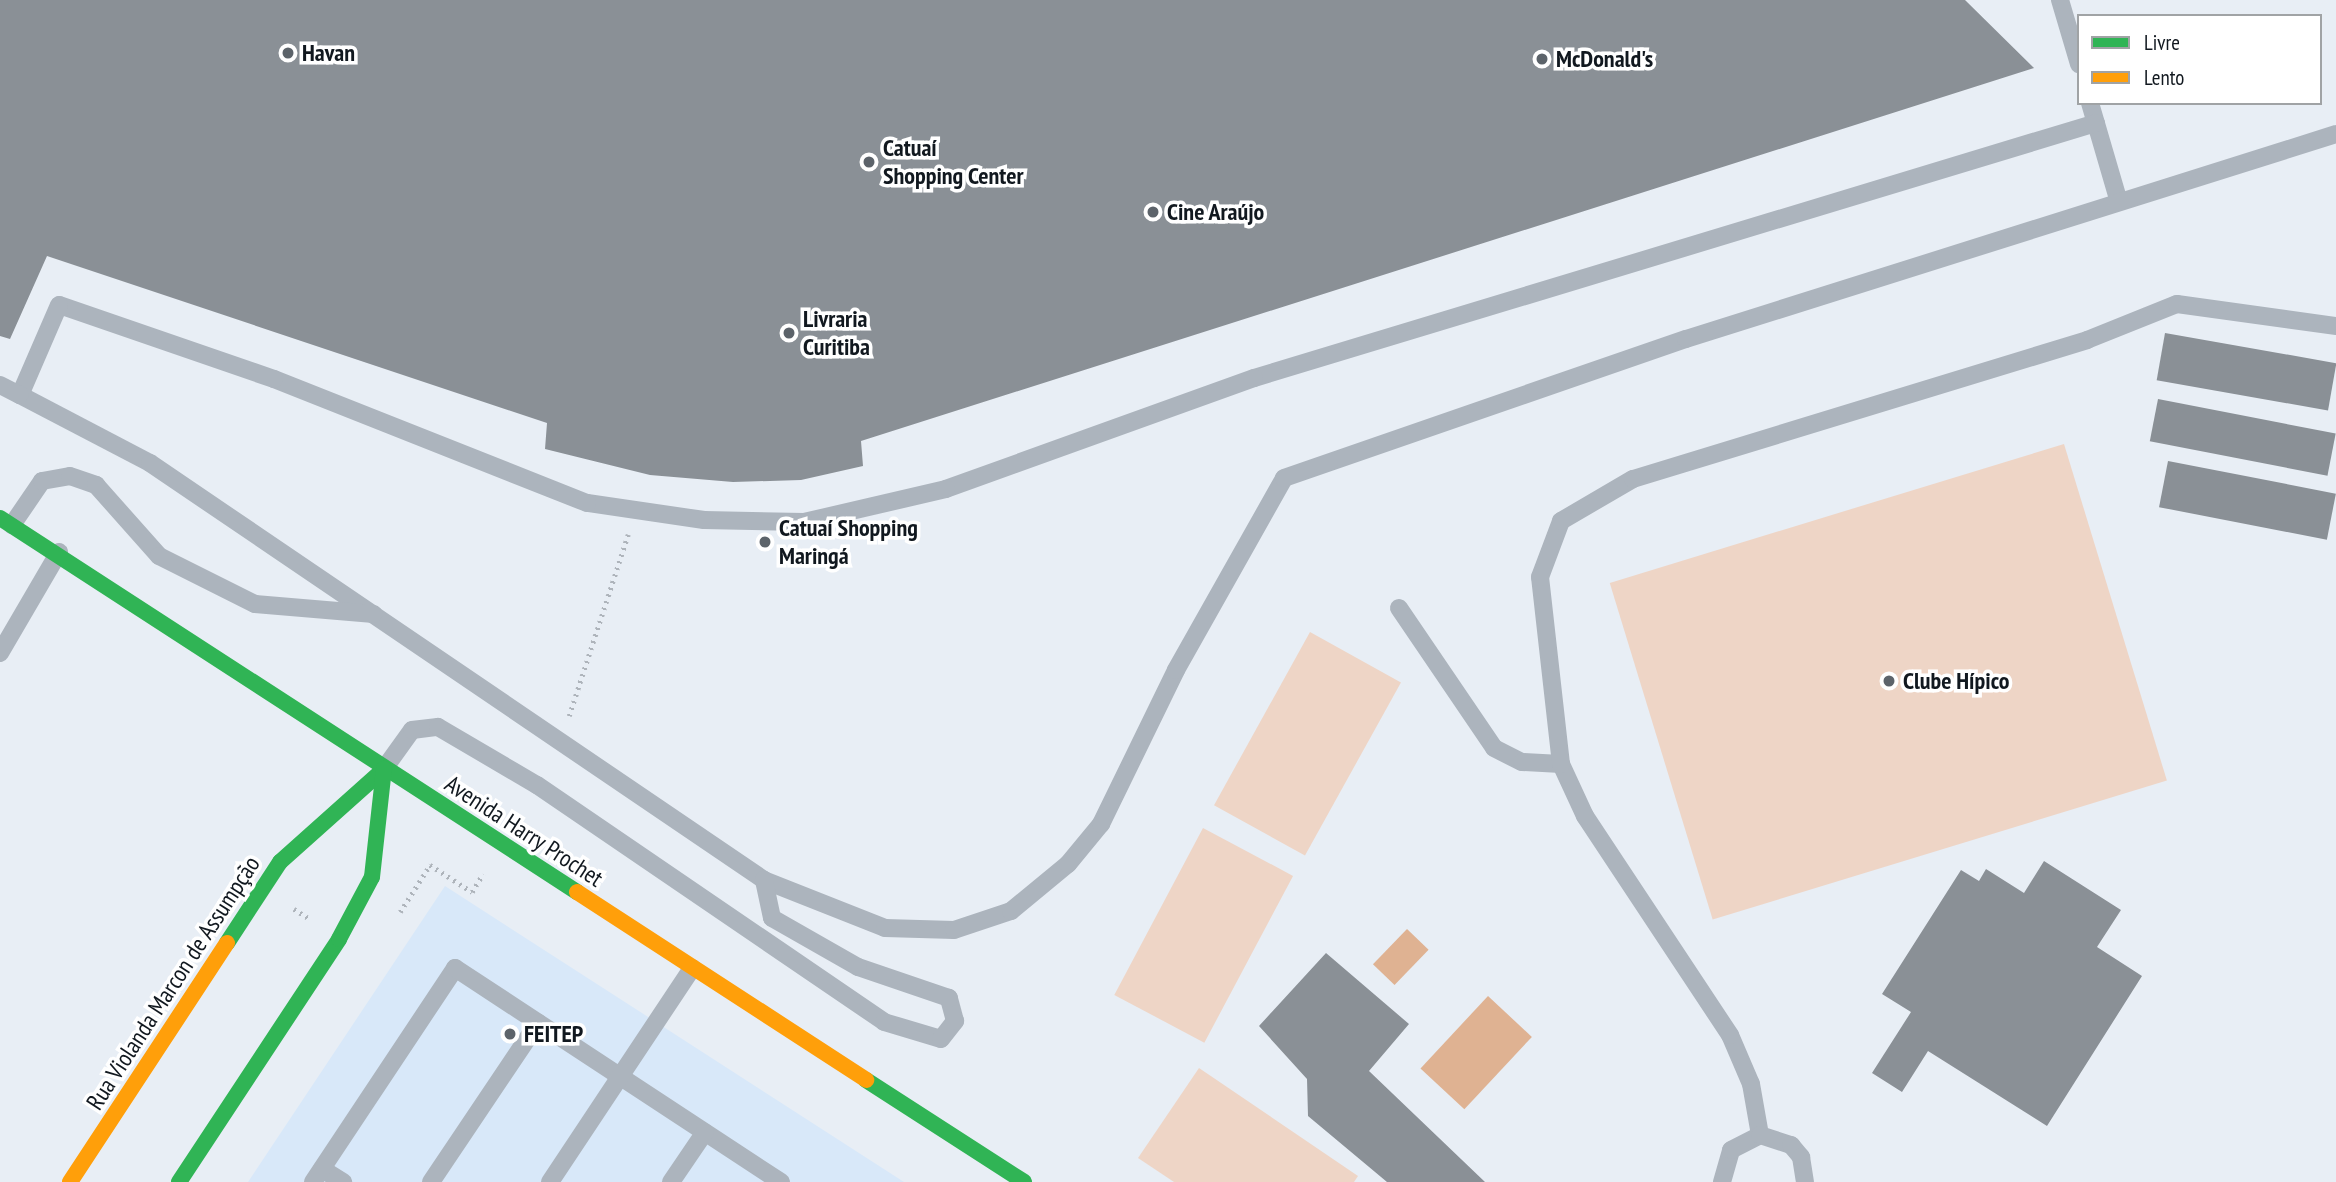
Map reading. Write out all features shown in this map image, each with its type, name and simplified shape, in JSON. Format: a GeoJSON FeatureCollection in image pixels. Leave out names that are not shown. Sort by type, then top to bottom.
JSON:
{"type":"FeatureCollection","features":[{"type":"Feature","properties":{"kind":"street","name":"Avenida Harry Prochet"},"geometry":{"type":"LineString","coordinates":[[6,522],[59,552],[384,769],[1024,1182]]}},
{"type":"Feature","properties":{"kind":"street","name":"Rua Violanda Marcon de Assumpção"},"geometry":{"type":"LineString","coordinates":[[70,1182],[280,862],[384,769]]}},
{"type":"Feature","properties":{"kind":"street"},"geometry":{"type":"LineString","coordinates":[[178,1182],[339,939],[372,877],[384,769]]}},
{"type":"Feature","properties":{"kind":"lane"},"geometry":{"type":"LineString","coordinates":[[2060,0],[2077,57]]}},
{"type":"Feature","properties":{"kind":"lane"},"geometry":{"type":"LineString","coordinates":[[2090,105],[2119,202]]}},
{"type":"Feature","properties":{"kind":"lane"},"geometry":{"type":"LineString","coordinates":[[20,396],[59,305],[274,379],[587,503],[704,520],[804,522],[878,509],[1254,378],[2095,123]]}},
{"type":"Feature","properties":{"kind":"lane"},"geometry":{"type":"LineString","coordinates":[[0,385],[150,463],[378,614],[561,743],[764,880],[885,928],[954,930],[1011,911],[1068,864],[1101,824],[1177,670],[1284,478],[1686,339],[2336,134]]}},
{"type":"Feature","properties":{"kind":"lane"},"geometry":{"type":"LineString","coordinates":[[1760,1135],[1751,1084],[1730,1035],[1585,816],[1561,764],[1540,577],[1561,521],[1633,479],[2087,340],[2177,304],[2336,326]]}},
{"type":"Feature","properties":{"kind":"lane"},"geometry":{"type":"LineString","coordinates":[[6,522],[43,481],[70,476],[96,485],[159,556],[255,604],[378,614]]}},
{"type":"Feature","properties":{"kind":"lane"},"geometry":{"type":"LineString","coordinates":[[0,653],[59,552]]}},
{"type":"Feature","properties":{"kind":"lane"},"geometry":{"type":"LineString","coordinates":[[1399,608],[1494,748],[1522,762],[1561,764]]}},
{"type":"Feature","properties":{"kind":"lane"},"geometry":{"type":"LineString","coordinates":[[384,769],[412,730],[438,727],[537,785],[884,1022],[942,1039],[955,1021],[949,998],[858,967],[772,918],[764,880]]}},
{"type":"Feature","properties":{"kind":"lane"},"geometry":{"type":"LineString","coordinates":[[343,1182],[318,1176],[455,968],[705,1132],[769,1179]]}},
{"type":"Feature","properties":{"kind":"lane"},"geometry":{"type":"LineString","coordinates":[[550,1182],[692,968]]}},
{"type":"Feature","properties":{"kind":"lane"},"geometry":{"type":"LineString","coordinates":[[431,1182],[538,1023]]}},
{"type":"Feature","properties":{"kind":"lane"},"geometry":{"type":"LineString","coordinates":[[671,1182],[705,1132]]}},
{"type":"Feature","properties":{"kind":"lane"},"geometry":{"type":"LineString","coordinates":[[1722,1182],[1731,1150],[1760,1135],[1791,1144],[1801,1157],[1805,1182]]}},
{"type":"Feature","properties":{"kind":"path"},"geometry":{"type":"LineString","coordinates":[[561,743],[636,510]]}},
{"type":"Feature","properties":{"kind":"shaded area","name":"Clube Hípico"},"geometry":{"type":"Polygon","coordinates":[[[2064,444],[2167,781],[1713,919],[1610,583],[2064,444]]]}},
{"type":"Feature","properties":{"kind":"shaded area"},"geometry":{"type":"Polygon","coordinates":[[[1310,632],[1401,682],[1305,856],[1214,805],[1310,632]]]}},
{"type":"Feature","properties":{"kind":"shaded area"},"geometry":{"type":"Polygon","coordinates":[[[1203,828],[1293,876],[1204,1043],[1114,995],[1203,828]]]}},
{"type":"Feature","properties":{"kind":"shaded area","name":"FEITEP"},"geometry":{"type":"Polygon","coordinates":[[[445,886],[904,1182],[248,1182],[445,886]]]}},
{"type":"Feature","properties":{"kind":"shaded area"},"geometry":{"type":"Polygon","coordinates":[[[1407,929],[1429,950],[1395,985],[1373,964],[1407,929]]]}},
{"type":"Feature","properties":{"kind":"shaded area"},"geometry":{"type":"Polygon","coordinates":[[[1488,996],[1532,1037],[1464,1109],[1420,1068],[1488,996]]]}},
{"type":"Feature","properties":{"kind":"shaded area"},"geometry":{"type":"Polygon","coordinates":[[[1199,1068],[1358,1176],[1354,1182],[1174,1182],[1138,1158],[1199,1068]]]}},
{"type":"Feature","properties":{"kind":"building","name":"Catuaí Shopping Center"},"geometry":{"type":"Polygon","coordinates":[[[0,0],[1965,0],[2034,68],[861,441],[863,466],[801,480],[733,482],[650,475],[545,449],[547,423],[47,256],[10,339],[0,336],[0,0]]]}},
{"type":"Feature","properties":{"kind":"building"},"geometry":{"type":"Polygon","coordinates":[[[2165,333],[2336,363],[2328,410],[2157,380],[2165,333]]]}},
{"type":"Feature","properties":{"kind":"building"},"geometry":{"type":"Polygon","coordinates":[[[2158,399],[2336,434],[2327,476],[2150,441],[2158,399]]]}},
{"type":"Feature","properties":{"kind":"building"},"geometry":{"type":"Polygon","coordinates":[[[2168,461],[2336,494],[2327,540],[2159,507],[2168,461]]]}},
{"type":"Feature","properties":{"kind":"building"},"geometry":{"type":"Polygon","coordinates":[[[2044,861],[2121,910],[2097,947],[2142,976],[2047,1126],[1928,1051],[1902,1092],[1872,1073],[1911,1012],[1882,994],[1961,870],[1979,881],[1986,869],[2024,893],[2044,861]]]}},
{"type":"Feature","properties":{"kind":"building"},"geometry":{"type":"Polygon","coordinates":[[[1326,953],[1409,1024],[1369,1071],[1485,1182],[1387,1182],[1308,1116],[1307,1079],[1259,1026],[1326,953]]]}},
{"type":"Feature","properties":{"kind":"traffic: fast"},"geometry":{"type":"LineString","coordinates":[[0,518],[577,892]]}},
{"type":"Feature","properties":{"kind":"traffic: fast"},"geometry":{"type":"LineString","coordinates":[[227,943],[280,862],[384,769]]}},
{"type":"Feature","properties":{"kind":"traffic: fast"},"geometry":{"type":"LineString","coordinates":[[179,1182],[339,939],[372,877],[384,769]]}},
{"type":"Feature","properties":{"kind":"traffic: fast"},"geometry":{"type":"LineString","coordinates":[[866,1080],[1024,1182]]}},
{"type":"Feature","properties":{"kind":"traffic: slow"},"geometry":{"type":"LineString","coordinates":[[577,892],[866,1080]]}},
{"type":"Feature","properties":{"kind":"traffic: slow"},"geometry":{"type":"LineString","coordinates":[[70,1182],[227,943]]}},
{"type":"Feature","properties":{"kind":"place","name":"Havan"},"geometry":{"type":"Point","coordinates":[288,53]}},
{"type":"Feature","properties":{"kind":"place","name":"McDonald's"},"geometry":{"type":"Point","coordinates":[1542,59]}},
{"type":"Feature","properties":{"kind":"place","name":"Catuaí Shopping Center"},"geometry":{"type":"Point","coordinates":[869,162]}},
{"type":"Feature","properties":{"kind":"place","name":"Cine Araújo"},"geometry":{"type":"Point","coordinates":[1153,212]}},
{"type":"Feature","properties":{"kind":"place","name":"Livraria Curitiba"},"geometry":{"type":"Point","coordinates":[789,333]}},
{"type":"Feature","properties":{"kind":"place","name":"Catuaí Shopping Maringá"},"geometry":{"type":"Point","coordinates":[765,542]}},
{"type":"Feature","properties":{"kind":"place","name":"Clube Hípico"},"geometry":{"type":"Point","coordinates":[1889,681]}},
{"type":"Feature","properties":{"kind":"place","name":"FEITEP"},"geometry":{"type":"Point","coordinates":[510,1034]}}]}
